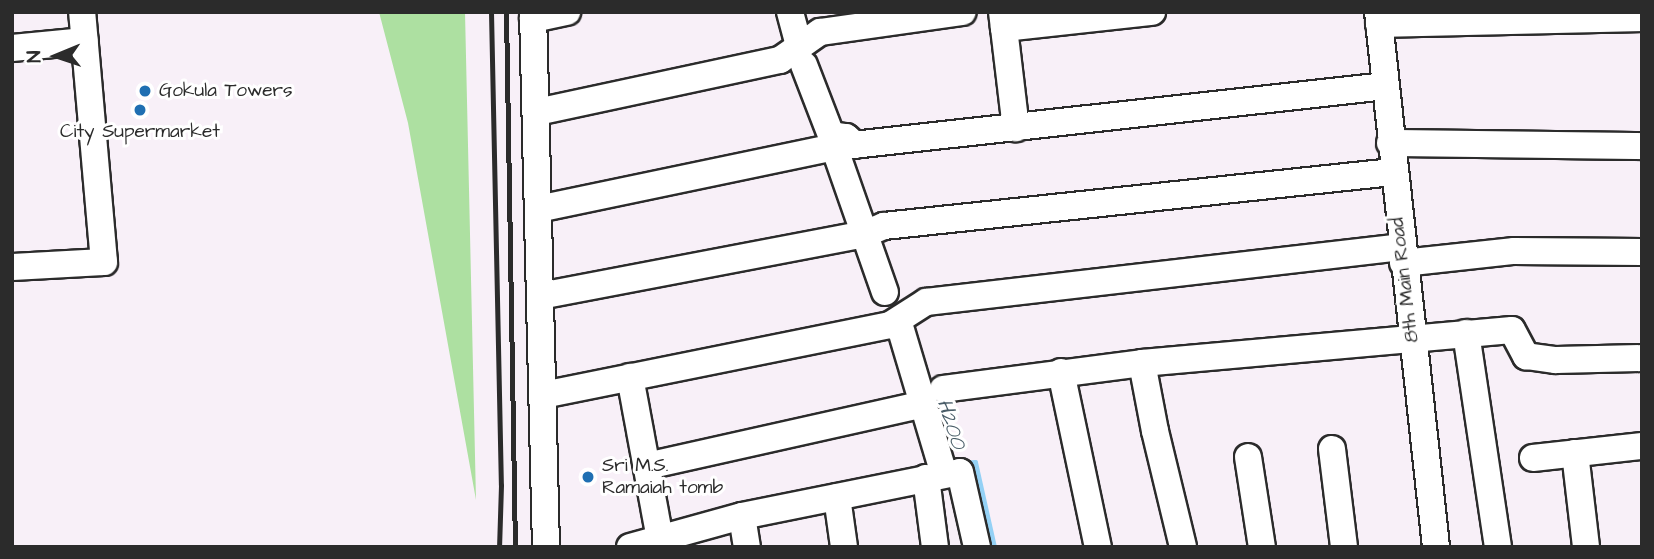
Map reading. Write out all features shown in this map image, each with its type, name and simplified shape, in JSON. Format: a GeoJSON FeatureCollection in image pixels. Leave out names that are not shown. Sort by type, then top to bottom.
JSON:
{"type":"FeatureCollection","features":[{"type":"Feature","properties":{"kind":"street"},"geometry":{"type":"LineString","coordinates":[[12,267],[104,262],[82,12]]}},
{"type":"Feature","properties":{"kind":"street"},"geometry":{"type":"LineString","coordinates":[[547,547],[533,16],[566,12]]}},
{"type":"Feature","properties":{"kind":"street"},"geometry":{"type":"LineString","coordinates":[[790,12],[802,55],[831,135],[846,137],[865,234],[886,292]]}},
{"type":"Feature","properties":{"kind":"street"},"geometry":{"type":"LineString","coordinates":[[537,112],[802,55],[820,32],[963,12]]}},
{"type":"Feature","properties":{"kind":"street"},"geometry":{"type":"LineString","coordinates":[[1016,128],[1003,20],[1152,12]]}},
{"type":"Feature","properties":{"kind":"street"},"geometry":{"type":"LineString","coordinates":[[1378,18],[1634,16]]}},
{"type":"Feature","properties":{"kind":"street","name":"8th Main Road"},"geometry":{"type":"LineString","coordinates":[[1378,18],[1436,547]]}},
{"type":"Feature","properties":{"kind":"street"},"geometry":{"type":"LineString","coordinates":[[12,48],[85,41]]}},
{"type":"Feature","properties":{"kind":"street"},"geometry":{"type":"LineString","coordinates":[[538,209],[847,151],[1016,128],[1386,86]]}},
{"type":"Feature","properties":{"kind":"street"},"geometry":{"type":"LineString","coordinates":[[1390,143],[1642,146]]}},
{"type":"Feature","properties":{"kind":"street"},"geometry":{"type":"LineString","coordinates":[[540,296],[865,234],[884,226],[1393,172]]}},
{"type":"Feature","properties":{"kind":"street"},"geometry":{"type":"LineString","coordinates":[[542,395],[890,325],[926,302],[1402,255],[1514,251],[1642,252]]}},
{"type":"Feature","properties":{"kind":"street"},"geometry":{"type":"LineString","coordinates":[[901,330],[934,396],[935,547]]}},
{"type":"Feature","properties":{"kind":"street"},"geometry":{"type":"LineString","coordinates":[[647,466],[934,396],[1061,372],[1142,363],[1512,330],[1526,356],[1556,360],[1642,358]]}},
{"type":"Feature","properties":{"kind":"street"},"geometry":{"type":"LineString","coordinates":[[1466,333],[1498,547]]}},
{"type":"Feature","properties":{"kind":"street"},"geometry":{"type":"LineString","coordinates":[[1142,363],[1155,431],[1183,547]]}},
{"type":"Feature","properties":{"kind":"street"},"geometry":{"type":"LineString","coordinates":[[1061,372],[1098,547]]}},
{"type":"Feature","properties":{"kind":"street"},"geometry":{"type":"LineString","coordinates":[[630,377],[660,539]]}},
{"type":"Feature","properties":{"kind":"street"},"geometry":{"type":"LineString","coordinates":[[1533,458],[1642,446]]}},
{"type":"Feature","properties":{"kind":"street"},"geometry":{"type":"LineString","coordinates":[[1332,449],[1344,547]]}},
{"type":"Feature","properties":{"kind":"street"},"geometry":{"type":"LineString","coordinates":[[1575,453],[1586,547]]}},
{"type":"Feature","properties":{"kind":"street"},"geometry":{"type":"LineString","coordinates":[[1248,457],[1262,547]]}},
{"type":"Feature","properties":{"kind":"street"},"geometry":{"type":"LineString","coordinates":[[631,547],[742,516],[960,472],[977,547]]}},
{"type":"Feature","properties":{"kind":"street"},"geometry":{"type":"LineString","coordinates":[[837,497],[844,547]]}},
{"type":"Feature","properties":{"kind":"street"},"geometry":{"type":"LineString","coordinates":[[742,516],[747,547]]}},
{"type":"Feature","properties":{"kind":"green space"},"geometry":{"type":"Polygon","coordinates":[[[379,12],[465,12],[476,500],[408,123],[379,12]]]}},
{"type":"Feature","properties":{"kind":"waterway","name":"H200"},"geometry":{"type":"LineString","coordinates":[[964,463],[975,462],[994,547]]}},
{"type":"Feature","properties":{"kind":"railway"},"geometry":{"type":"LineString","coordinates":[[491,12],[501,485],[499,547]]}},
{"type":"Feature","properties":{"kind":"railway"},"geometry":{"type":"LineString","coordinates":[[506,12],[515,547]]}},
{"type":"Feature","properties":{"kind":"place","name":"Gokula Towers"},"geometry":{"type":"Point","coordinates":[145,91]}},
{"type":"Feature","properties":{"kind":"place","name":"City Supermarket"},"geometry":{"type":"Point","coordinates":[140,110]}},
{"type":"Feature","properties":{"kind":"place","name":"Sri M.S. Ramaiah tomb"},"geometry":{"type":"Point","coordinates":[588,477]}}]}
